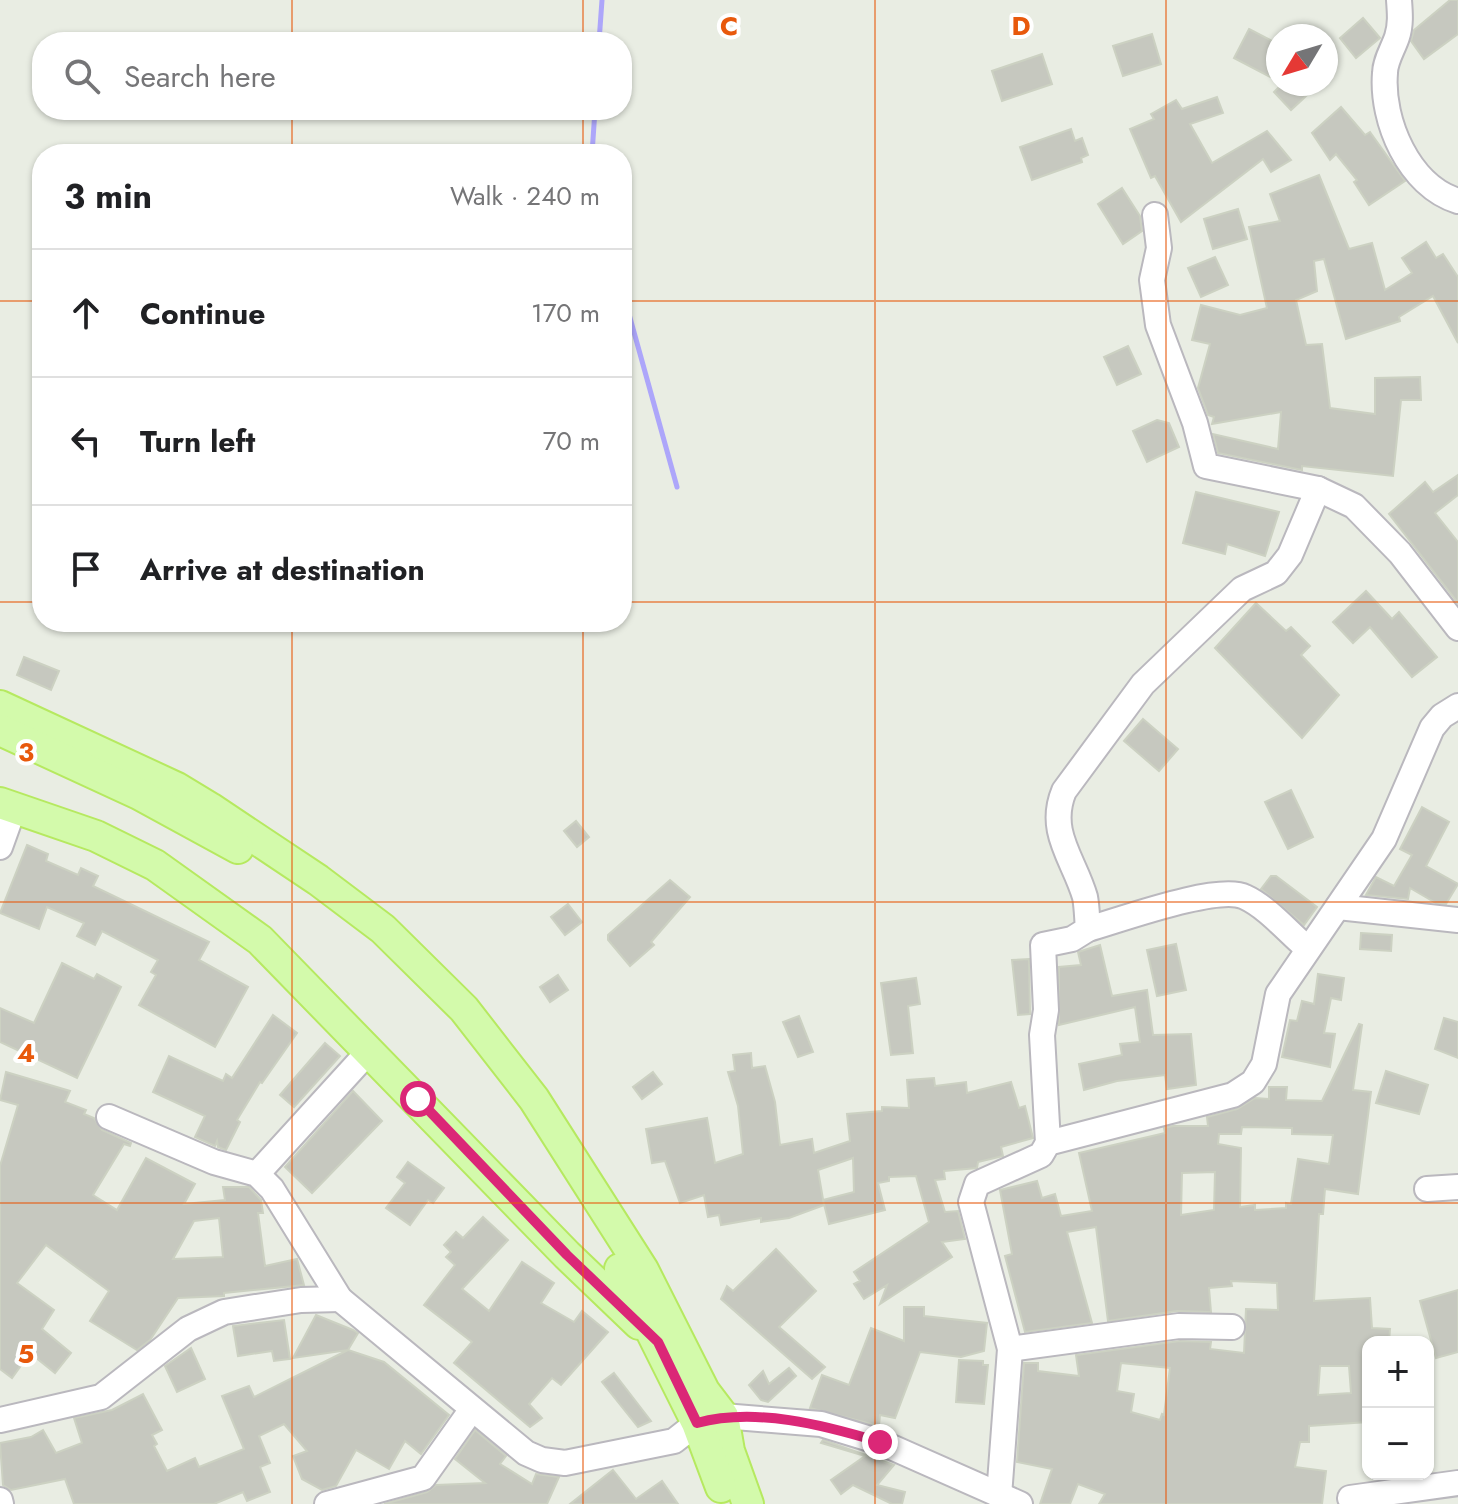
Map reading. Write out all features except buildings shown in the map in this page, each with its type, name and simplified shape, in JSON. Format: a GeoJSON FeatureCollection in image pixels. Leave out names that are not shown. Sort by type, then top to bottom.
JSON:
{"type":"FeatureCollection","features":[{"type":"Feature","properties":{"kind":"main road"},"geometry":{"type":"LineString","coordinates":[[0,706],[177,788],[318,880],[383,929],[464,1009],[534,1099],[643,1270],[704,1391],[726,1504]]}},
{"type":"Feature","properties":{"kind":"main road"},"geometry":{"type":"LineString","coordinates":[[0,730],[139,794],[230,843],[292,882],[393,961],[475,1051],[545,1149],[612,1256],[658,1342],[729,1451],[748,1504]]}},
{"type":"Feature","properties":{"kind":"main road"},"geometry":{"type":"LineString","coordinates":[[7,806],[96,836],[155,865],[260,940],[567,1255],[658,1342]]}},
{"type":"Feature","properties":{"kind":"main road"},"geometry":{"type":"LineString","coordinates":[[567,1255],[612,1256],[643,1270]]}},
{"type":"Feature","properties":{"kind":"street"},"geometry":{"type":"LineString","coordinates":[[1399,0],[1400,22],[1384,73],[1391,129],[1420,174],[1436,190],[1458,201]]}},
{"type":"Feature","properties":{"kind":"street"},"geometry":{"type":"LineString","coordinates":[[1155,215],[1159,248],[1152,280],[1158,325],[1195,423],[1206,466],[1318,489],[1354,506],[1400,553],[1458,628]]}},
{"type":"Feature","properties":{"kind":"street"},"geometry":{"type":"LineString","coordinates":[[1088,929],[1085,898],[1065,852],[1056,811],[1064,791],[1143,684],[1242,589],[1276,573],[1290,555],[1318,489]]}},
{"type":"Feature","properties":{"kind":"street"},"geometry":{"type":"LineString","coordinates":[[1048,1143],[1233,1095],[1253,1082],[1264,1064],[1278,994],[1384,839],[1432,728],[1442,716],[1458,706]]}},
{"type":"Feature","properties":{"kind":"street"},"geometry":{"type":"LineString","coordinates":[[0,847],[7,806]]}},
{"type":"Feature","properties":{"kind":"street"},"geometry":{"type":"LineString","coordinates":[[109,1117],[214,1162],[257,1174],[272,1189],[340,1299],[526,1453],[542,1460],[565,1463],[674,1441],[710,1420],[821,1424],[880,1442],[1010,1500],[1010,1349],[971,1202],[977,1184],[1041,1155],[1048,1143],[1042,1035],[1046,1010],[1043,945],[1072,939],[1088,929],[1183,901],[1232,892],[1247,898],[1307,948]]}},
{"type":"Feature","properties":{"kind":"street"},"geometry":{"type":"LineString","coordinates":[[1338,907],[1458,920]]}},
{"type":"Feature","properties":{"kind":"street"},"geometry":{"type":"LineString","coordinates":[[257,1174],[370,1050]]}},
{"type":"Feature","properties":{"kind":"street"},"geometry":{"type":"LineString","coordinates":[[1427,1189],[1458,1187]]}},
{"type":"Feature","properties":{"kind":"street"},"geometry":{"type":"LineString","coordinates":[[0,1420],[101,1397],[188,1329],[224,1312],[301,1300],[340,1299]]}},
{"type":"Feature","properties":{"kind":"street"},"geometry":{"type":"LineString","coordinates":[[1010,1349],[1179,1326],[1232,1327]]}},
{"type":"Feature","properties":{"kind":"street"},"geometry":{"type":"LineString","coordinates":[[327,1504],[423,1478],[472,1409]]}},
{"type":"Feature","properties":{"kind":"street"},"geometry":{"type":"LineString","coordinates":[[1350,1498],[1458,1483]]}},
{"type":"Feature","properties":{"kind":"waterway"},"geometry":{"type":"LineString","coordinates":[[600,32],[602,0]]}},
{"type":"Feature","properties":{"kind":"waterway"},"geometry":{"type":"LineString","coordinates":[[593,144],[594,120]]}},
{"type":"Feature","properties":{"kind":"waterway"},"geometry":{"type":"LineString","coordinates":[[632,325],[677,487]]}},
{"type":"Feature","properties":{"kind":"route"},"geometry":{"type":"LineString","coordinates":[[418,1099],[567,1255],[658,1342],[697,1423],[723,1416],[821,1424],[880,1442]]}}]}
